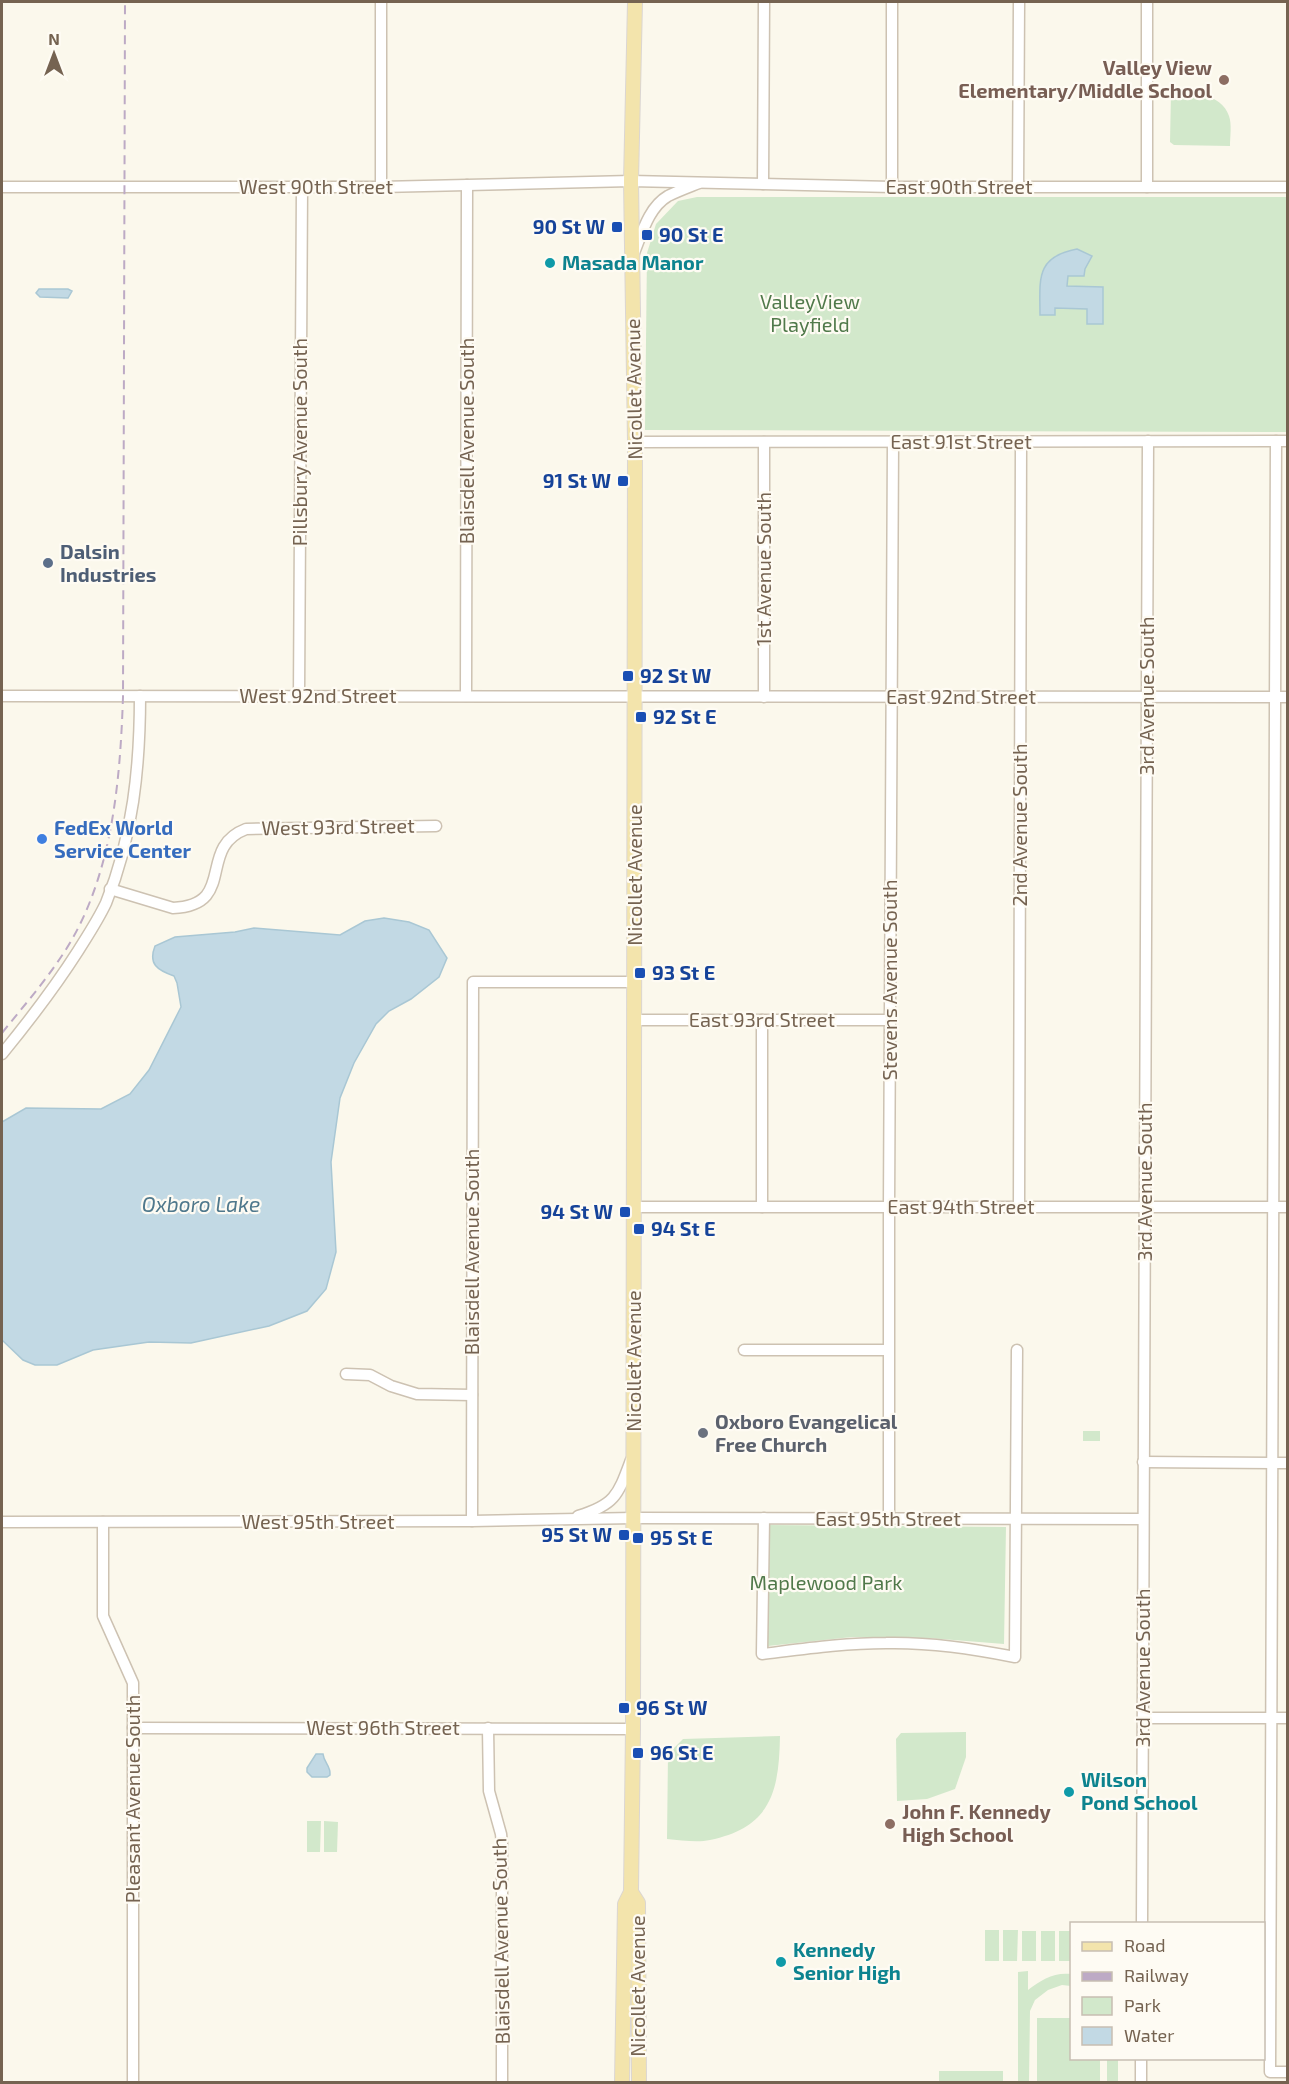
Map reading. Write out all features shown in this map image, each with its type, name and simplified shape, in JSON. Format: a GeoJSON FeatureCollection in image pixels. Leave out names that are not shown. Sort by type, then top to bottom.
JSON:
{"type":"FeatureCollection","features":[{"type":"Feature","properties":{"kind":"main road","name":"Nicollet Avenue"},"geometry":{"type":"LineString","coordinates":[[622,2082],[625,1904],[631,1892],[633,1729],[635,442],[631,181],[635,2]]}},
{"type":"Feature","properties":{"kind":"main road","name":"Nicollet Avenue"},"geometry":{"type":"LineString","coordinates":[[631,1892],[638,1903],[639,2082]]}},
{"type":"Feature","properties":{"kind":"street"},"geometry":{"type":"LineString","coordinates":[[381,2],[381,187]]}},
{"type":"Feature","properties":{"kind":"street"},"geometry":{"type":"LineString","coordinates":[[763,184],[764,2]]}},
{"type":"Feature","properties":{"kind":"street"},"geometry":{"type":"LineString","coordinates":[[892,2],[892,187]]}},
{"type":"Feature","properties":{"kind":"street"},"geometry":{"type":"LineString","coordinates":[[1018,187],[1019,2]]}},
{"type":"Feature","properties":{"kind":"street"},"geometry":{"type":"LineString","coordinates":[[1147,2],[1147,187]]}},
{"type":"Feature","properties":{"kind":"street","name":"West 90th Street"},"geometry":{"type":"LineString","coordinates":[[2,187],[381,187],[631,181]]}},
{"type":"Feature","properties":{"kind":"street","name":"East 90th Street"},"geometry":{"type":"LineString","coordinates":[[631,181],[892,187],[1287,187]]}},
{"type":"Feature","properties":{"kind":"street"},"geometry":{"type":"LineString","coordinates":[[632,256],[648,220],[661,201],[669,195],[704,182]]}},
{"type":"Feature","properties":{"kind":"street","name":"Blaisdell Avenue South"},"geometry":{"type":"LineString","coordinates":[[466,696],[467,185]]}},
{"type":"Feature","properties":{"kind":"street","name":"Pillsbury Avenue South"},"geometry":{"type":"LineString","coordinates":[[299,696],[302,187]]}},
{"type":"Feature","properties":{"kind":"street","name":"3rd Avenue South"},"geometry":{"type":"LineString","coordinates":[[1142,1922],[1148,441]]}},
{"type":"Feature","properties":{"kind":"street"},"geometry":{"type":"LineString","coordinates":[[1282,441],[1275,696],[1270,2072],[1287,2072]]}},
{"type":"Feature","properties":{"kind":"street","name":"East 91st Street"},"geometry":{"type":"LineString","coordinates":[[635,442],[1282,441]]}},
{"type":"Feature","properties":{"kind":"street","name":"1st Avenue South"},"geometry":{"type":"LineString","coordinates":[[764,442],[764,696]]}},
{"type":"Feature","properties":{"kind":"street","name":"Stevens Avenue South"},"geometry":{"type":"LineString","coordinates":[[889,1519],[889,1020],[893,442]]}},
{"type":"Feature","properties":{"kind":"street","name":"2nd Avenue South"},"geometry":{"type":"LineString","coordinates":[[1019,1207],[1021,442]]}},
{"type":"Feature","properties":{"kind":"street","name":"West 92nd Street"},"geometry":{"type":"LineString","coordinates":[[2,696],[635,696]]}},
{"type":"Feature","properties":{"kind":"street"},"geometry":{"type":"LineString","coordinates":[[2,1054],[47,997],[72,960],[97,921],[111,889],[120,862],[137,781],[140,696]]}},
{"type":"Feature","properties":{"kind":"street","name":"East 92nd Street"},"geometry":{"type":"LineString","coordinates":[[635,696],[1287,696]]}},
{"type":"Feature","properties":{"kind":"street","name":"West 93rd Street"},"geometry":{"type":"LineString","coordinates":[[111,889],[173,908],[184,908],[195,904],[211,890],[216,879],[218,858],[228,839],[236,832],[246,829],[436,826]]}},
{"type":"Feature","properties":{"kind":"street","name":"Blaisdell Avenue South"},"geometry":{"type":"LineString","coordinates":[[471,1521],[473,982],[634,982]]}},
{"type":"Feature","properties":{"kind":"street","name":"East 93rd Street"},"geometry":{"type":"LineString","coordinates":[[634,1020],[889,1020]]}},
{"type":"Feature","properties":{"kind":"street"},"geometry":{"type":"LineString","coordinates":[[762,1020],[762,1207]]}},
{"type":"Feature","properties":{"kind":"street","name":"East 94th Street"},"geometry":{"type":"LineString","coordinates":[[634,1207],[1287,1207]]}},
{"type":"Feature","properties":{"kind":"street"},"geometry":{"type":"LineString","coordinates":[[744,1350],[888,1350]]}},
{"type":"Feature","properties":{"kind":"street"},"geometry":{"type":"LineString","coordinates":[[764,1518],[762,1654],[846,1644],[889,1642],[973,1649],[1015,1657],[1017,1350]]}},
{"type":"Feature","properties":{"kind":"street"},"geometry":{"type":"LineString","coordinates":[[346,1374],[370,1375],[391,1386],[417,1394],[472,1395]]}},
{"type":"Feature","properties":{"kind":"street"},"geometry":{"type":"LineString","coordinates":[[564,1520],[596,1511],[607,1505],[621,1488],[634,1451]]}},
{"type":"Feature","properties":{"kind":"street"},"geometry":{"type":"LineString","coordinates":[[1143,1462],[1287,1463]]}},
{"type":"Feature","properties":{"kind":"street","name":"East 95th Street"},"geometry":{"type":"LineString","coordinates":[[634,1518],[1143,1519]]}},
{"type":"Feature","properties":{"kind":"street","name":"West 95th Street"},"geometry":{"type":"LineString","coordinates":[[2,1522],[471,1521],[634,1518]]}},
{"type":"Feature","properties":{"kind":"street","name":"Pleasant Avenue South"},"geometry":{"type":"LineString","coordinates":[[103,1522],[103,1616],[133,1683],[133,2082]]}},
{"type":"Feature","properties":{"kind":"street"},"geometry":{"type":"LineString","coordinates":[[1143,1718],[1287,1718]]}},
{"type":"Feature","properties":{"kind":"street","name":"West 96th Street"},"geometry":{"type":"LineString","coordinates":[[133,1728],[633,1729]]}},
{"type":"Feature","properties":{"kind":"street","name":"Blaisdell Avenue South"},"geometry":{"type":"LineString","coordinates":[[488,1728],[489,1791],[502,1844],[502,2082]]}},
{"type":"Feature","properties":{"kind":"street"},"geometry":{"type":"LineString","coordinates":[[1141,2060],[1141,2082]]}},
{"type":"Feature","properties":{"kind":"green space"},"geometry":{"type":"Polygon","coordinates":[[[1171,92],[1204,95],[1225,108],[1230,119],[1230,146],[1174,145],[1170,142],[1171,92]]]}},
{"type":"Feature","properties":{"kind":"green space","name":"ValleyView Playfield"},"geometry":{"type":"Polygon","coordinates":[[[697,197],[1287,197],[1287,432],[645,430],[647,253],[656,224],[678,201],[697,197]]]}},
{"type":"Feature","properties":{"kind":"green space"},"geometry":{"type":"Polygon","coordinates":[[[1083,1431],[1100,1431],[1100,1441],[1083,1441],[1083,1431]]]}},
{"type":"Feature","properties":{"kind":"green space","name":"Maplewood Park"},"geometry":{"type":"Polygon","coordinates":[[[768,1525],[1006,1527],[1004,1644],[929,1638],[852,1637],[768,1646],[768,1525]]]}},
{"type":"Feature","properties":{"kind":"green space"},"geometry":{"type":"Polygon","coordinates":[[[966,1732],[966,1757],[955,1789],[927,1799],[897,1801],[896,1739],[901,1733],[966,1732]]]}},
{"type":"Feature","properties":{"kind":"green space"},"geometry":{"type":"Polygon","coordinates":[[[780,1736],[777,1774],[773,1790],[768,1804],[759,1816],[747,1826],[710,1840],[667,1839],[668,1754],[683,1739],[780,1736]]]}},
{"type":"Feature","properties":{"kind":"green space"},"geometry":{"type":"Polygon","coordinates":[[[307,1821],[321,1821],[320,1852],[307,1852],[307,1821]]]}},
{"type":"Feature","properties":{"kind":"green space"},"geometry":{"type":"Polygon","coordinates":[[[324,1821],[338,1822],[337,1852],[324,1852],[324,1821]]]}},
{"type":"Feature","properties":{"kind":"green space"},"geometry":{"type":"Polygon","coordinates":[[[985,1930],[999,1930],[999,1961],[985,1961],[985,1930]]]}},
{"type":"Feature","properties":{"kind":"green space"},"geometry":{"type":"Polygon","coordinates":[[[1003,1930],[1018,1930],[1017,1961],[1003,1961],[1003,1930]]]}},
{"type":"Feature","properties":{"kind":"green space"},"geometry":{"type":"Polygon","coordinates":[[[1022,1931],[1036,1931],[1036,1961],[1022,1961],[1022,1931]]]}},
{"type":"Feature","properties":{"kind":"green space"},"geometry":{"type":"Polygon","coordinates":[[[1041,1931],[1055,1931],[1055,1961],[1041,1961],[1041,1931]]]}},
{"type":"Feature","properties":{"kind":"green space"},"geometry":{"type":"Polygon","coordinates":[[[1059,1931],[1070,1931],[1070,1961],[1059,1961],[1059,1931]]]}},
{"type":"Feature","properties":{"kind":"green space"},"geometry":{"type":"Polygon","coordinates":[[[1028,1971],[1028,1990],[1048,1978],[1059,1974],[1070,1974],[1070,1986],[1062,1985],[1048,1990],[1035,2000],[1030,2011],[1029,2082],[1018,2082],[1018,1972],[1028,1971]]]}},
{"type":"Feature","properties":{"kind":"green space"},"geometry":{"type":"Polygon","coordinates":[[[1037,2018],[1070,2018],[1070,2060],[1100,2060],[1100,2082],[1037,2082],[1037,2018]]]}},
{"type":"Feature","properties":{"kind":"green space"},"geometry":{"type":"Polygon","coordinates":[[[1107,2060],[1118,2060],[1118,2082],[1107,2082],[1107,2060]]]}},
{"type":"Feature","properties":{"kind":"green space"},"geometry":{"type":"Polygon","coordinates":[[[939,2071],[1003,2071],[1003,2082],[939,2082],[939,2071]]]}},
{"type":"Feature","properties":{"kind":"water"},"geometry":{"type":"Polygon","coordinates":[[[1077,249],[1092,256],[1084,276],[1068,276],[1067,286],[1103,287],[1103,324],[1087,324],[1087,309],[1055,308],[1055,315],[1040,315],[1041,280],[1047,264],[1063,253],[1077,249]]]}},
{"type":"Feature","properties":{"kind":"water"},"geometry":{"type":"Polygon","coordinates":[[[39,289],[72,291],[68,298],[40,297],[36,293],[39,289]]]}},
{"type":"Feature","properties":{"kind":"water","name":"Oxboro Lake"},"geometry":{"type":"Polygon","coordinates":[[[384,918],[409,922],[429,930],[447,958],[439,977],[411,999],[389,1011],[376,1024],[354,1063],[340,1098],[331,1162],[336,1252],[326,1289],[307,1311],[269,1326],[191,1343],[149,1342],[93,1350],[57,1365],[35,1365],[23,1360],[2,1340],[2,1122],[26,1108],[101,1109],[130,1094],[149,1070],[181,1007],[174,976],[159,969],[153,962],[155,946],[175,937],[235,932],[254,928],[340,935],[365,921],[384,918]]]}},
{"type":"Feature","properties":{"kind":"water"},"geometry":{"type":"Polygon","coordinates":[[[316,1754],[323,1754],[330,1772],[327,1777],[312,1777],[307,1772],[316,1754]]]}},
{"type":"Feature","properties":{"kind":"railway"},"geometry":{"type":"LineString","coordinates":[[2,1033],[54,967],[78,928],[92,897],[102,865],[116,798],[123,697],[125,2]]}},
{"type":"Feature","properties":{"kind":"place","name":"Valley View Elementary/Middle School"},"geometry":{"type":"Point","coordinates":[1224,80]}},
{"type":"Feature","properties":{"kind":"place","name":"90 St W"},"geometry":{"type":"Point","coordinates":[617,227]}},
{"type":"Feature","properties":{"kind":"place","name":"90 St E"},"geometry":{"type":"Point","coordinates":[647,235]}},
{"type":"Feature","properties":{"kind":"place","name":"Masada Manor"},"geometry":{"type":"Point","coordinates":[550,263]}},
{"type":"Feature","properties":{"kind":"place","name":"91 St W"},"geometry":{"type":"Point","coordinates":[623,481]}},
{"type":"Feature","properties":{"kind":"place","name":"Dalsin Industries"},"geometry":{"type":"Point","coordinates":[48,563]}},
{"type":"Feature","properties":{"kind":"place","name":"92 St W"},"geometry":{"type":"Point","coordinates":[628,676]}},
{"type":"Feature","properties":{"kind":"place","name":"92 St E"},"geometry":{"type":"Point","coordinates":[641,717]}},
{"type":"Feature","properties":{"kind":"place","name":"FedEx World Service Center"},"geometry":{"type":"Point","coordinates":[42,839]}},
{"type":"Feature","properties":{"kind":"place","name":"93 St E"},"geometry":{"type":"Point","coordinates":[640,973]}},
{"type":"Feature","properties":{"kind":"place","name":"94 St W"},"geometry":{"type":"Point","coordinates":[625,1212]}},
{"type":"Feature","properties":{"kind":"place","name":"94 St E"},"geometry":{"type":"Point","coordinates":[639,1229]}},
{"type":"Feature","properties":{"kind":"place","name":"Oxboro Evangelical Free Church"},"geometry":{"type":"Point","coordinates":[703,1433]}},
{"type":"Feature","properties":{"kind":"place","name":"95 St W"},"geometry":{"type":"Point","coordinates":[624,1535]}},
{"type":"Feature","properties":{"kind":"place","name":"95 St E"},"geometry":{"type":"Point","coordinates":[638,1538]}},
{"type":"Feature","properties":{"kind":"place","name":"96 St W"},"geometry":{"type":"Point","coordinates":[624,1708]}},
{"type":"Feature","properties":{"kind":"place","name":"96 St E"},"geometry":{"type":"Point","coordinates":[638,1753]}},
{"type":"Feature","properties":{"kind":"place","name":"Wilson Pond School"},"geometry":{"type":"Point","coordinates":[1069,1792]}},
{"type":"Feature","properties":{"kind":"place","name":"John F. Kennedy High School"},"geometry":{"type":"Point","coordinates":[890,1824]}},
{"type":"Feature","properties":{"kind":"place","name":"Kennedy Senior High"},"geometry":{"type":"Point","coordinates":[781,1962]}}]}
